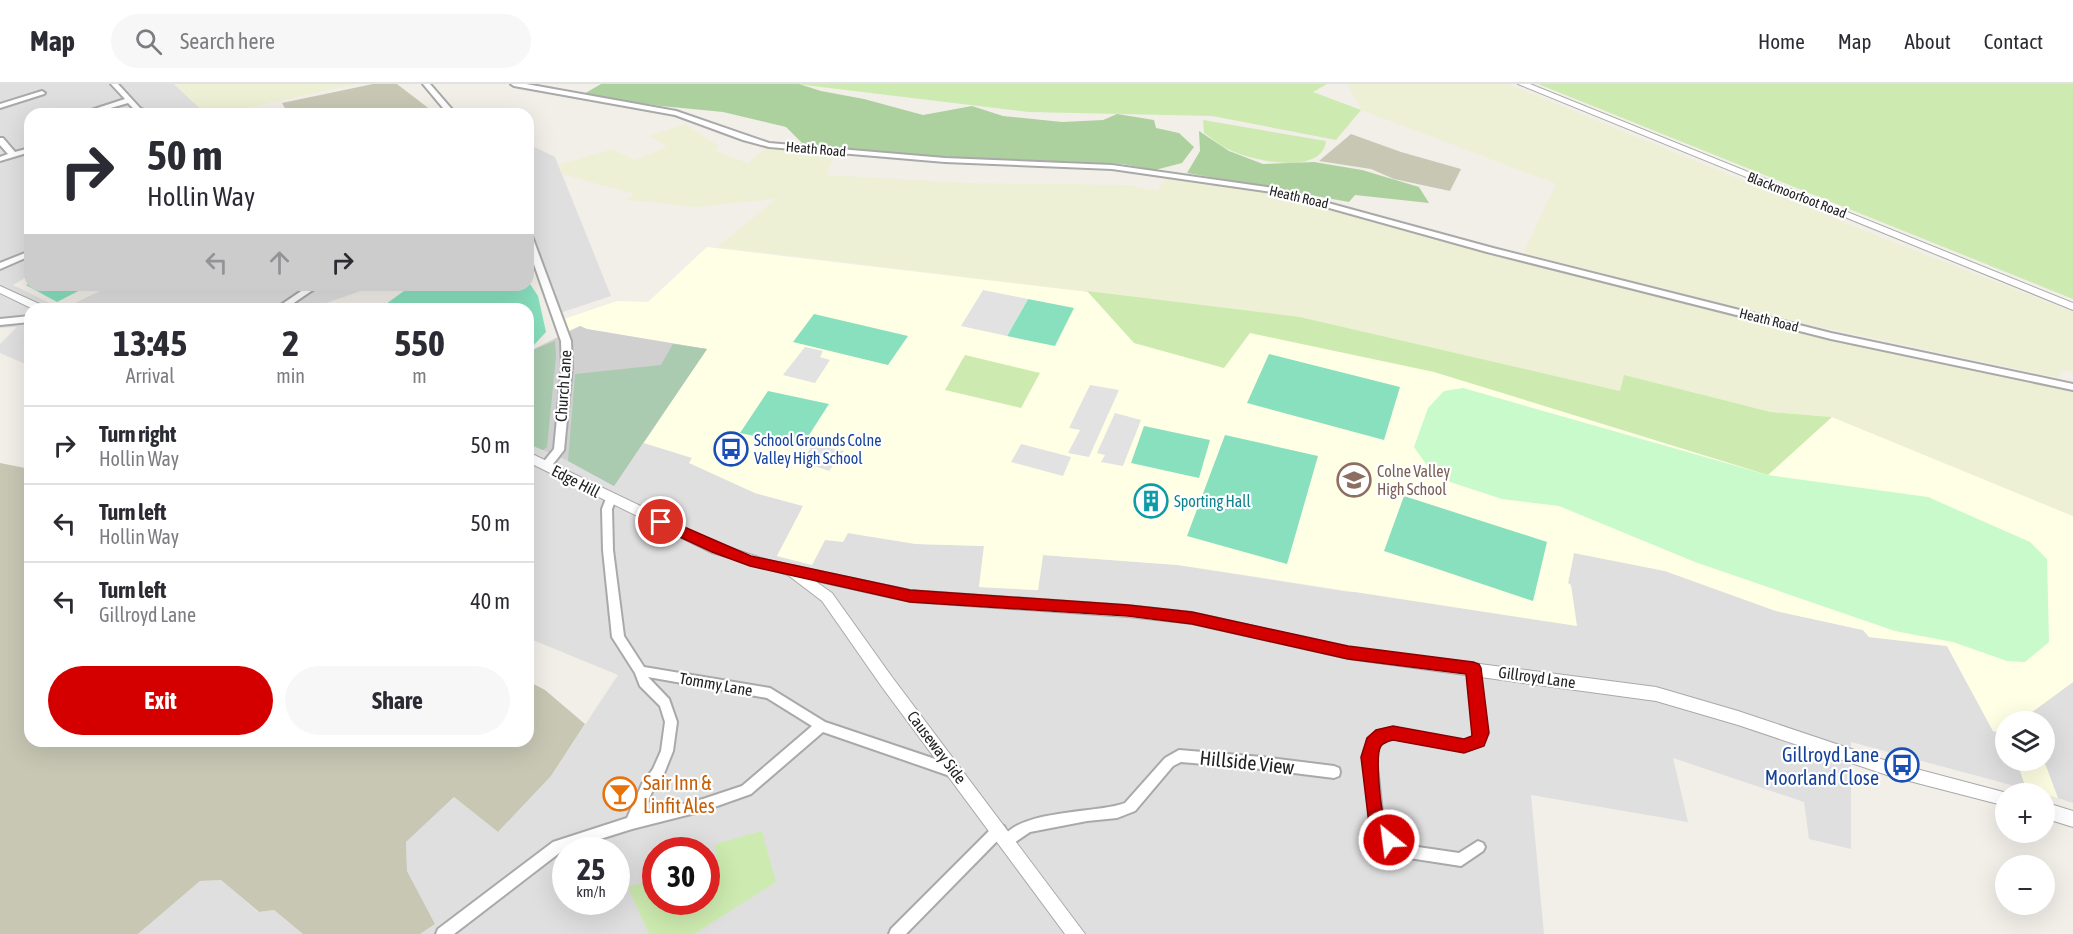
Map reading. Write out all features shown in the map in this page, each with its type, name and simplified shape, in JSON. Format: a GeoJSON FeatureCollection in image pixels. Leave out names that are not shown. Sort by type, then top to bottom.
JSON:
{"type":"FeatureCollection","features":[{"type":"Feature","properties":{"kind":"street"},"geometry":{"type":"LineString","coordinates":[[114,84],[137,108]]}},
{"type":"Feature","properties":{"kind":"street"},"geometry":{"type":"LineString","coordinates":[[426,84],[447,108]]}},
{"type":"Feature","properties":{"kind":"street","name":"Heath Road"},"geometry":{"type":"LineString","coordinates":[[514,84],[693,117],[741,138],[769,145],[945,159],[1112,166],[1273,190],[1490,250],[1822,333],[2073,387]]}},
{"type":"Feature","properties":{"kind":"street","name":"Blackmoorfoot Road"},"geometry":{"type":"LineString","coordinates":[[1522,84],[2073,306]]}},
{"type":"Feature","properties":{"kind":"street"},"geometry":{"type":"LineString","coordinates":[[0,106],[42,93]]}},
{"type":"Feature","properties":{"kind":"street"},"geometry":{"type":"LineString","coordinates":[[103,108],[129,100]]}},
{"type":"Feature","properties":{"kind":"street"},"geometry":{"type":"LineString","coordinates":[[0,140],[13,155]]}},
{"type":"Feature","properties":{"kind":"street"},"geometry":{"type":"LineString","coordinates":[[0,159],[24,152]]}},
{"type":"Feature","properties":{"kind":"street","name":"Church Lane"},"geometry":{"type":"LineString","coordinates":[[534,253],[566,341],[567,368],[559,450],[546,465]]}},
{"type":"Feature","properties":{"kind":"street"},"geometry":{"type":"LineString","coordinates":[[0,266],[24,256]]}},
{"type":"Feature","properties":{"kind":"street"},"geometry":{"type":"LineString","coordinates":[[0,289],[29,303]]}},
{"type":"Feature","properties":{"kind":"street"},"geometry":{"type":"LineString","coordinates":[[288,303],[307,291]]}},
{"type":"Feature","properties":{"kind":"street"},"geometry":{"type":"LineString","coordinates":[[0,322],[24,320]]}},
{"type":"Feature","properties":{"kind":"street","name":"Edge Hill"},"geometry":{"type":"LineString","coordinates":[[534,460],[609,498]]}},
{"type":"Feature","properties":{"kind":"street"},"geometry":{"type":"LineString","coordinates":[[609,498],[608,550],[618,637],[640,671],[644,682],[665,704],[671,722],[667,751],[658,772],[647,788],[632,823]]}},
{"type":"Feature","properties":{"kind":"street","name":"Gillroyd Lane"},"geometry":{"type":"LineString","coordinates":[[609,498],[717,549],[750,561],[910,596],[1128,610],[1192,618],[1348,653],[1656,694],[1738,718],[1890,769],[1995,796]]}},
{"type":"Feature","properties":{"kind":"street","name":"Causeway Side"},"geometry":{"type":"LineString","coordinates":[[789,569],[827,597],[887,682],[1076,934]]}},
{"type":"Feature","properties":{"kind":"street"},"geometry":{"type":"LineString","coordinates":[[1473,668],[1481,733],[1478,741],[1464,746],[1393,733],[1382,735],[1372,743],[1370,757],[1377,824],[1389,840],[1409,852],[1461,860],[1478,847]]}},
{"type":"Feature","properties":{"kind":"street","name":"Tommy Lane"},"geometry":{"type":"LineString","coordinates":[[640,671],[770,693],[821,726],[956,772]]}},
{"type":"Feature","properties":{"kind":"street"},"geometry":{"type":"LineString","coordinates":[[443,934],[558,846],[632,823],[702,805],[746,790],[821,726]]}},
{"type":"Feature","properties":{"kind":"street","name":"Hillside View"},"geometry":{"type":"LineString","coordinates":[[1003,836],[1027,827],[1087,815],[1117,812],[1130,807],[1169,762],[1179,756],[1334,772]]}},
{"type":"Feature","properties":{"kind":"street"},"geometry":{"type":"LineString","coordinates":[[2055,813],[2073,819]]}},
{"type":"Feature","properties":{"kind":"street"},"geometry":{"type":"LineString","coordinates":[[896,934],[1003,836]]}},
{"type":"Feature","properties":{"kind":"shaded area"},"geometry":{"type":"Polygon","coordinates":[[[0,84],[174,84],[200,108],[24,108],[24,279],[13,285],[50,303],[24,303],[24,363],[0,353],[0,344],[17,327],[0,328],[0,84]]]}},
{"type":"Feature","properties":{"kind":"shaded area"},"geometry":{"type":"Polygon","coordinates":[[[174,84],[356,84],[246,108],[200,108],[174,84]]]}},
{"type":"Feature","properties":{"kind":"shaded area"},"geometry":{"type":"Polygon","coordinates":[[[373,84],[397,84],[428,108],[285,108],[282,103],[373,84]]]}},
{"type":"Feature","properties":{"kind":"shaded area"},"geometry":{"type":"Polygon","coordinates":[[[1347,84],[1508,84],[1883,238],[2073,312],[2073,372],[2061,370],[2059,378],[1789,320],[1523,253],[1556,184],[1361,110],[1347,84]]]}},
{"type":"Feature","properties":{"kind":"shaded area"},"geometry":{"type":"Polygon","coordinates":[[[685,124],[719,146],[715,151],[748,163],[767,147],[835,154],[826,175],[970,183],[1129,185],[1157,191],[1168,175],[1265,192],[1487,252],[2073,391],[2073,516],[1832,417],[1771,412],[1624,375],[1620,391],[1300,317],[717,247],[776,199],[696,207],[626,200],[634,194],[562,174],[558,165],[612,149],[634,160],[667,147],[650,136],[685,124]]]}},
{"type":"Feature","properties":{"kind":"shaded area"},"geometry":{"type":"Polygon","coordinates":[[[1351,134],[1401,152],[1461,169],[1450,191],[1394,179],[1371,169],[1319,161],[1351,134]]]}},
{"type":"Feature","properties":{"kind":"shaded area"},"geometry":{"type":"Polygon","coordinates":[[[534,147],[555,157],[611,296],[560,313],[534,237],[534,147]]]}},
{"type":"Feature","properties":{"kind":"shaded area","name":"Colne Valley High School"},"geometry":{"type":"Polygon","coordinates":[[[707,247],[1300,317],[1620,391],[1832,417],[2073,516],[2073,682],[2033,711],[1995,711],[1995,732],[1993,731],[1947,646],[1869,637],[1863,630],[1776,611],[1665,571],[1574,553],[1568,583],[1571,585],[1577,626],[1178,565],[1043,555],[1038,590],[979,587],[984,546],[916,544],[848,533],[843,542],[825,540],[812,565],[777,556],[803,506],[755,493],[689,463],[692,458],[644,443],[706,349],[580,326],[567,331],[564,319],[617,301],[648,302],[707,247]]]}},
{"type":"Feature","properties":{"kind":"shaded area"},"geometry":{"type":"Polygon","coordinates":[[[983,290],[1028,299],[1007,336],[961,326],[983,290]]]}},
{"type":"Feature","properties":{"kind":"shaded area"},"geometry":{"type":"Polygon","coordinates":[[[100,291],[361,291],[326,303],[75,303],[100,291]]]}},
{"type":"Feature","properties":{"kind":"shaded area"},"geometry":{"type":"Polygon","coordinates":[[[580,326],[707,349],[614,486],[568,461],[534,447],[534,349],[580,326]]]}},
{"type":"Feature","properties":{"kind":"shaded area"},"geometry":{"type":"Polygon","coordinates":[[[555,341],[556,356],[547,447],[543,450],[534,446],[534,350],[555,341]]]}},
{"type":"Feature","properties":{"kind":"shaded area"},"geometry":{"type":"Polygon","coordinates":[[[673,344],[707,349],[614,486],[568,461],[575,374],[661,365],[673,344]]]}},
{"type":"Feature","properties":{"kind":"shaded area"},"geometry":{"type":"Polygon","coordinates":[[[805,347],[823,351],[820,357],[830,360],[815,383],[783,375],[805,347]]]}},
{"type":"Feature","properties":{"kind":"shaded area"},"geometry":{"type":"Polygon","coordinates":[[[1090,385],[1119,390],[1089,457],[1068,453],[1080,430],[1069,428],[1090,385]]]}},
{"type":"Feature","properties":{"kind":"shaded area"},"geometry":{"type":"Polygon","coordinates":[[[1115,413],[1141,420],[1123,466],[1101,462],[1105,455],[1097,453],[1115,413]]]}},
{"type":"Feature","properties":{"kind":"shaded area"},"geometry":{"type":"Polygon","coordinates":[[[644,443],[693,458],[690,463],[755,493],[804,506],[777,556],[812,565],[825,540],[848,533],[916,544],[984,546],[979,587],[1038,590],[1043,555],[1178,565],[1349,592],[1568,583],[1574,553],[1665,571],[1776,611],[1863,630],[1869,637],[1947,646],[1995,732],[1995,771],[2020,771],[2024,783],[2004,783],[1851,742],[1851,849],[1809,839],[1804,802],[1673,758],[1688,822],[1531,795],[1544,934],[420,934],[435,924],[407,871],[406,842],[454,797],[498,832],[551,776],[618,675],[534,640],[534,447],[614,485],[644,443]]]}},
{"type":"Feature","properties":{"kind":"shaded area"},"geometry":{"type":"Polygon","coordinates":[[[813,444],[844,451],[829,471],[806,463],[809,457],[806,455],[813,444]]]}},
{"type":"Feature","properties":{"kind":"shaded area"},"geometry":{"type":"Polygon","coordinates":[[[1021,444],[1071,457],[1063,476],[1011,462],[1021,444]]]}},
{"type":"Feature","properties":{"kind":"shaded area"},"geometry":{"type":"Polygon","coordinates":[[[0,463],[24,468],[24,747],[534,747],[534,684],[545,690],[585,724],[551,776],[498,832],[454,797],[406,842],[407,871],[435,924],[420,934],[303,934],[274,910],[259,912],[221,880],[200,881],[138,934],[0,934],[0,463]]]}},
{"type":"Feature","properties":{"kind":"shaded area"},"geometry":{"type":"Polygon","coordinates":[[[2073,682],[2073,803],[2058,798],[2055,783],[2052,783],[2048,771],[2055,771],[2055,711],[2033,711],[2073,682]]]}},
{"type":"Feature","properties":{"kind":"shaded area"},"geometry":{"type":"Polygon","coordinates":[[[2020,771],[2048,771],[2052,783],[2024,783],[2020,771]]]}},
{"type":"Feature","properties":{"kind":"shaded area"},"geometry":{"type":"Polygon","coordinates":[[[221,880],[258,912],[274,910],[303,934],[138,934],[200,881],[221,880]]]}},
{"type":"Feature","properties":{"kind":"green space"},"geometry":{"type":"Polygon","coordinates":[[[601,84],[799,84],[923,115],[972,106],[1003,116],[1062,122],[1103,120],[1117,114],[1154,120],[1156,128],[1179,133],[1194,147],[1182,163],[1155,170],[1122,164],[931,156],[803,144],[786,127],[723,112],[582,95],[601,84]]]}},
{"type":"Feature","properties":{"kind":"green space"},"geometry":{"type":"Polygon","coordinates":[[[796,84],[1327,84],[1313,92],[1361,110],[1336,140],[1212,116],[1028,112],[796,84]]]}},
{"type":"Feature","properties":{"kind":"green space"},"geometry":{"type":"Polygon","coordinates":[[[1538,84],[2073,84],[2073,299],[1538,84]]]}},
{"type":"Feature","properties":{"kind":"green space"},"geometry":{"type":"Polygon","coordinates":[[[1203,120],[1326,141],[1322,152],[1313,159],[1286,163],[1256,159],[1232,151],[1204,133],[1203,120]]]}},
{"type":"Feature","properties":{"kind":"green space"},"geometry":{"type":"Polygon","coordinates":[[[1199,131],[1229,151],[1263,164],[1314,162],[1362,170],[1419,187],[1429,203],[1355,195],[1349,202],[1187,173],[1200,151],[1199,131]]]}},
{"type":"Feature","properties":{"kind":"green space"},"geometry":{"type":"Polygon","coordinates":[[[534,290],[538,296],[546,332],[534,345],[534,303],[387,303],[404,291],[534,290]]]}},
{"type":"Feature","properties":{"kind":"green space"},"geometry":{"type":"Polygon","coordinates":[[[37,291],[78,291],[57,302],[37,291]]]}},
{"type":"Feature","properties":{"kind":"green space"},"geometry":{"type":"Polygon","coordinates":[[[1087,291],[1300,317],[1620,391],[1624,375],[1771,412],[1832,417],[1768,475],[1434,372],[1250,333],[1224,368],[1134,343],[1087,291]]]}},
{"type":"Feature","properties":{"kind":"green space"},"geometry":{"type":"Polygon","coordinates":[[[1028,299],[1074,308],[1055,346],[1007,336],[1028,299]]]}},
{"type":"Feature","properties":{"kind":"green space"},"geometry":{"type":"Polygon","coordinates":[[[814,314],[908,336],[888,365],[793,342],[814,314]]]}},
{"type":"Feature","properties":{"kind":"green space"},"geometry":{"type":"Polygon","coordinates":[[[1269,354],[1400,387],[1384,440],[1247,403],[1269,354]]]}},
{"type":"Feature","properties":{"kind":"green space"},"geometry":{"type":"Polygon","coordinates":[[[965,355],[1040,373],[1021,408],[945,390],[965,355]]]}},
{"type":"Feature","properties":{"kind":"green space"},"geometry":{"type":"Polygon","coordinates":[[[1463,388],[1768,475],[1928,497],[2030,542],[2047,559],[2049,642],[2025,662],[2007,661],[1953,642],[1895,631],[1695,562],[1559,506],[1502,499],[1447,481],[1426,464],[1414,447],[1428,408],[1444,391],[1463,388]]]}},
{"type":"Feature","properties":{"kind":"green space"},"geometry":{"type":"Polygon","coordinates":[[[768,391],[829,404],[802,446],[740,433],[768,391]]]}},
{"type":"Feature","properties":{"kind":"green space"},"geometry":{"type":"Polygon","coordinates":[[[1144,426],[1210,440],[1199,478],[1131,463],[1144,426]]]}},
{"type":"Feature","properties":{"kind":"green space"},"geometry":{"type":"Polygon","coordinates":[[[1225,435],[1318,456],[1287,564],[1187,536],[1225,435]]]}},
{"type":"Feature","properties":{"kind":"green space"},"geometry":{"type":"Polygon","coordinates":[[[1404,496],[1547,542],[1533,601],[1384,551],[1404,496]]]}},
{"type":"Feature","properties":{"kind":"green space"},"geometry":{"type":"Polygon","coordinates":[[[762,831],[776,882],[694,934],[649,934],[630,891],[630,886],[642,883],[642,915],[720,915],[720,843],[762,831]]]}},
{"type":"Feature","properties":{"kind":"place","name":"School Grounds Colne Valley High School"},"geometry":{"type":"Point","coordinates":[731,449]}},
{"type":"Feature","properties":{"kind":"place","name":"Colne Valley High School"},"geometry":{"type":"Point","coordinates":[1354,480]}},
{"type":"Feature","properties":{"kind":"place","name":"Sporting Hall"},"geometry":{"type":"Point","coordinates":[1151,501]}},
{"type":"Feature","properties":{"kind":"place","name":"Gillroyd Lane Moorland Close"},"geometry":{"type":"Point","coordinates":[1902,765]}},
{"type":"Feature","properties":{"kind":"place","name":"Sair Inn & Linfit Ales"},"geometry":{"type":"Point","coordinates":[620,794]}},
{"type":"Feature","properties":{"kind":"route"},"geometry":{"type":"LineString","coordinates":[[661,522],[717,549],[750,561],[910,596],[1128,610],[1192,618],[1348,653],[1473,668],[1481,733],[1478,741],[1464,746],[1393,733],[1382,735],[1372,743],[1370,757],[1373,806],[1377,824],[1389,840]]}}]}
